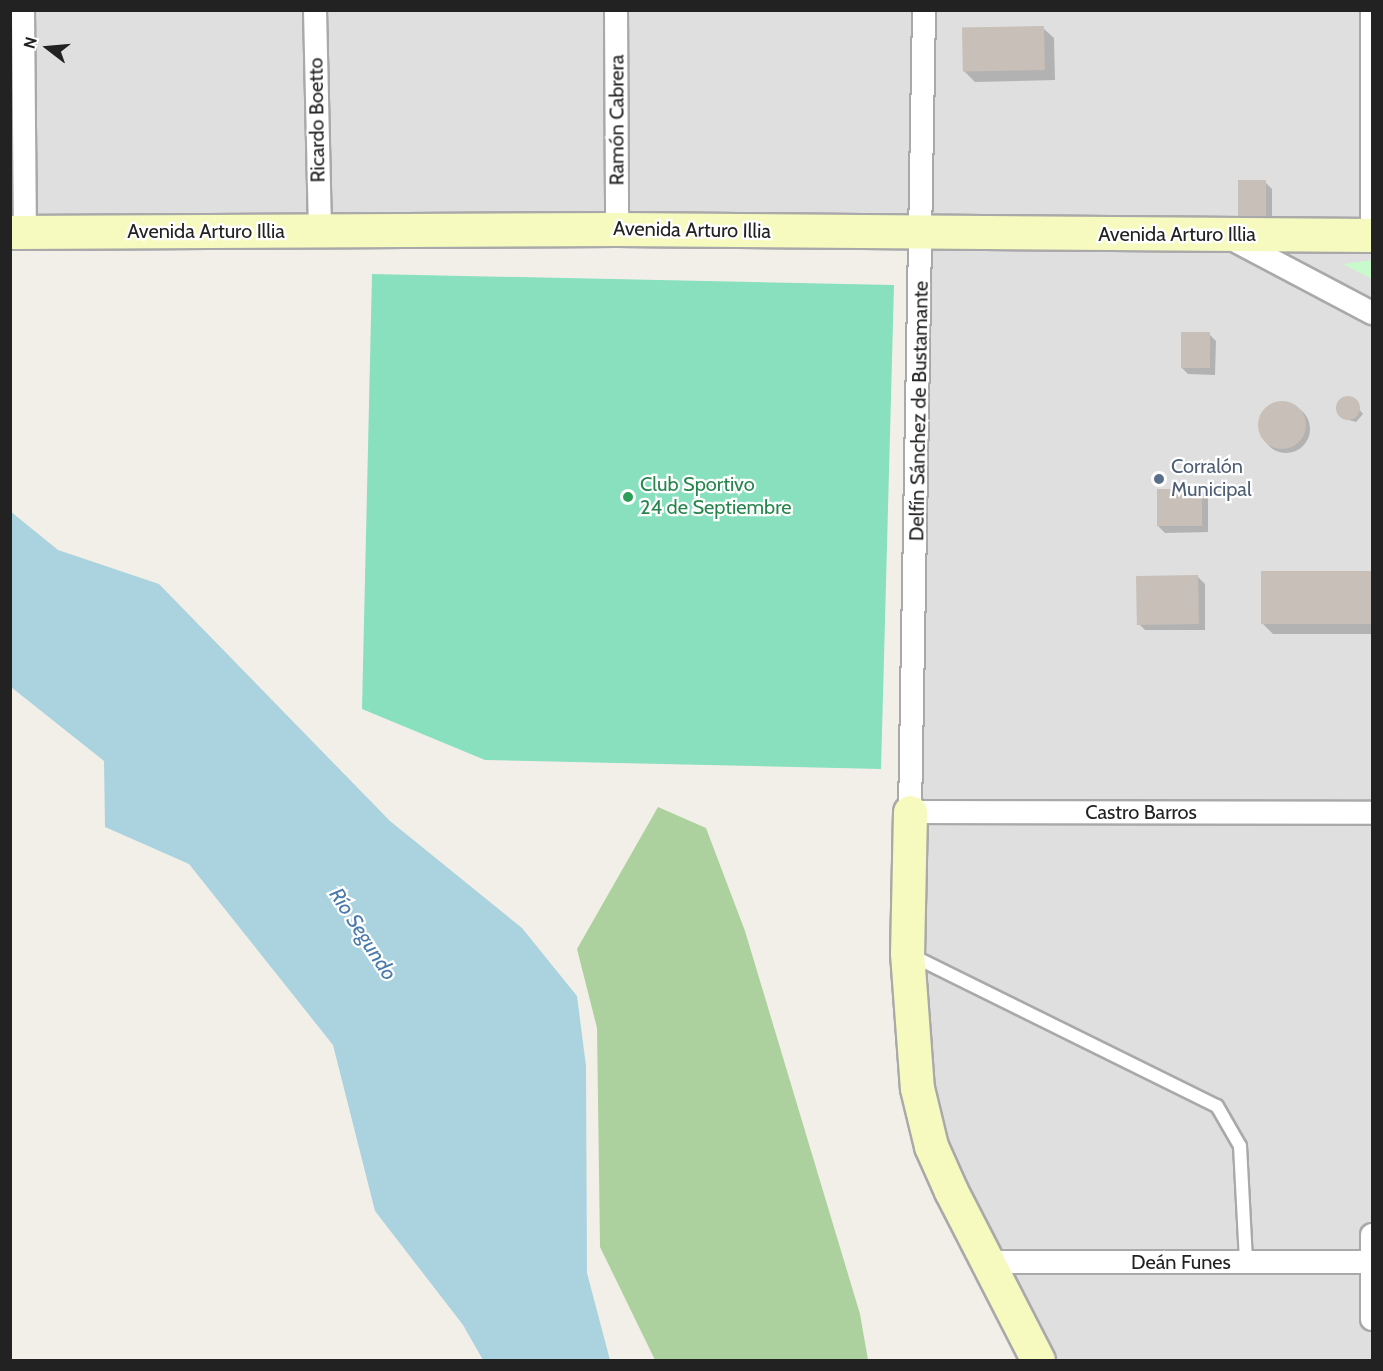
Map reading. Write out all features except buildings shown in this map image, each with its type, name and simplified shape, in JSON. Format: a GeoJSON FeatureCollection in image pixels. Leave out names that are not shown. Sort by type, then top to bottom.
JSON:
{"type":"FeatureCollection","features":[{"type":"Feature","properties":{"kind":"main road","name":"Avenida Arturo Illia"},"geometry":{"type":"LineString","coordinates":[[18,232],[617,229],[1372,235]]}},
{"type":"Feature","properties":{"kind":"main road"},"geometry":{"type":"LineString","coordinates":[[910,812],[907,953],[911,1047],[931,1146],[1038,1360]]}},
{"type":"Feature","properties":{"kind":"street"},"geometry":{"type":"LineString","coordinates":[[18,232],[23,10]]}},
{"type":"Feature","properties":{"kind":"street","name":"Ricardo Boetto"},"geometry":{"type":"LineString","coordinates":[[315,10],[320,230]]}},
{"type":"Feature","properties":{"kind":"street","name":"Ramón Cabrera"},"geometry":{"type":"LineString","coordinates":[[616,10],[617,229]]}},
{"type":"Feature","properties":{"kind":"street","name":"Delfín Sánchez de Bustamante"},"geometry":{"type":"LineString","coordinates":[[910,812],[923,232],[924,10]]}},
{"type":"Feature","properties":{"kind":"street"},"geometry":{"type":"LineString","coordinates":[[1372,10],[1372,230]]}},
{"type":"Feature","properties":{"kind":"street"},"geometry":{"type":"LineString","coordinates":[[1224,235],[1372,313]]}},
{"type":"Feature","properties":{"kind":"street","name":"Castro Barros"},"geometry":{"type":"LineString","coordinates":[[910,812],[1372,813]]}},
{"type":"Feature","properties":{"kind":"street"},"geometry":{"type":"LineString","coordinates":[[1372,1235],[1372,1319]]}},
{"type":"Feature","properties":{"kind":"street","name":"Deán Funes"},"geometry":{"type":"LineString","coordinates":[[989,1262],[1372,1262]]}},
{"type":"Feature","properties":{"kind":"lane"},"geometry":{"type":"LineString","coordinates":[[907,953],[1217,1106],[1240,1146],[1246,1262]]}},
{"type":"Feature","properties":{"kind":"shaded area"},"geometry":{"type":"Polygon","coordinates":[[[11,11],[1372,11],[1372,1360],[1038,1360],[917,1088],[923,232],[11,224],[11,11]]]}},
{"type":"Feature","properties":{"kind":"green space"},"geometry":{"type":"Polygon","coordinates":[[[1372,260],[1372,279],[1343,264],[1372,260]]]}},
{"type":"Feature","properties":{"kind":"green space","name":"Club Sportivo 24 de Septiembre"},"geometry":{"type":"Polygon","coordinates":[[[372,274],[894,285],[881,769],[485,760],[362,709],[372,274]]]}},
{"type":"Feature","properties":{"kind":"green space"},"geometry":{"type":"Polygon","coordinates":[[[658,807],[706,828],[745,931],[860,1314],[868,1360],[655,1360],[600,1247],[597,1028],[577,949],[658,807]]]}},
{"type":"Feature","properties":{"kind":"water","name":"Río Segundo"},"geometry":{"type":"Polygon","coordinates":[[[10,511],[58,550],[159,584],[390,821],[522,928],[577,996],[586,1066],[587,1273],[610,1360],[483,1360],[463,1325],[375,1211],[333,1045],[189,864],[105,827],[104,761],[11,687],[10,511]]]}},
{"type":"Feature","properties":{"kind":"place","name":"Corralón Municipal"},"geometry":{"type":"Point","coordinates":[1159,479]}},
{"type":"Feature","properties":{"kind":"place","name":"Club Sportivo 24 de Septiembre"},"geometry":{"type":"Point","coordinates":[628,497]}}]}
